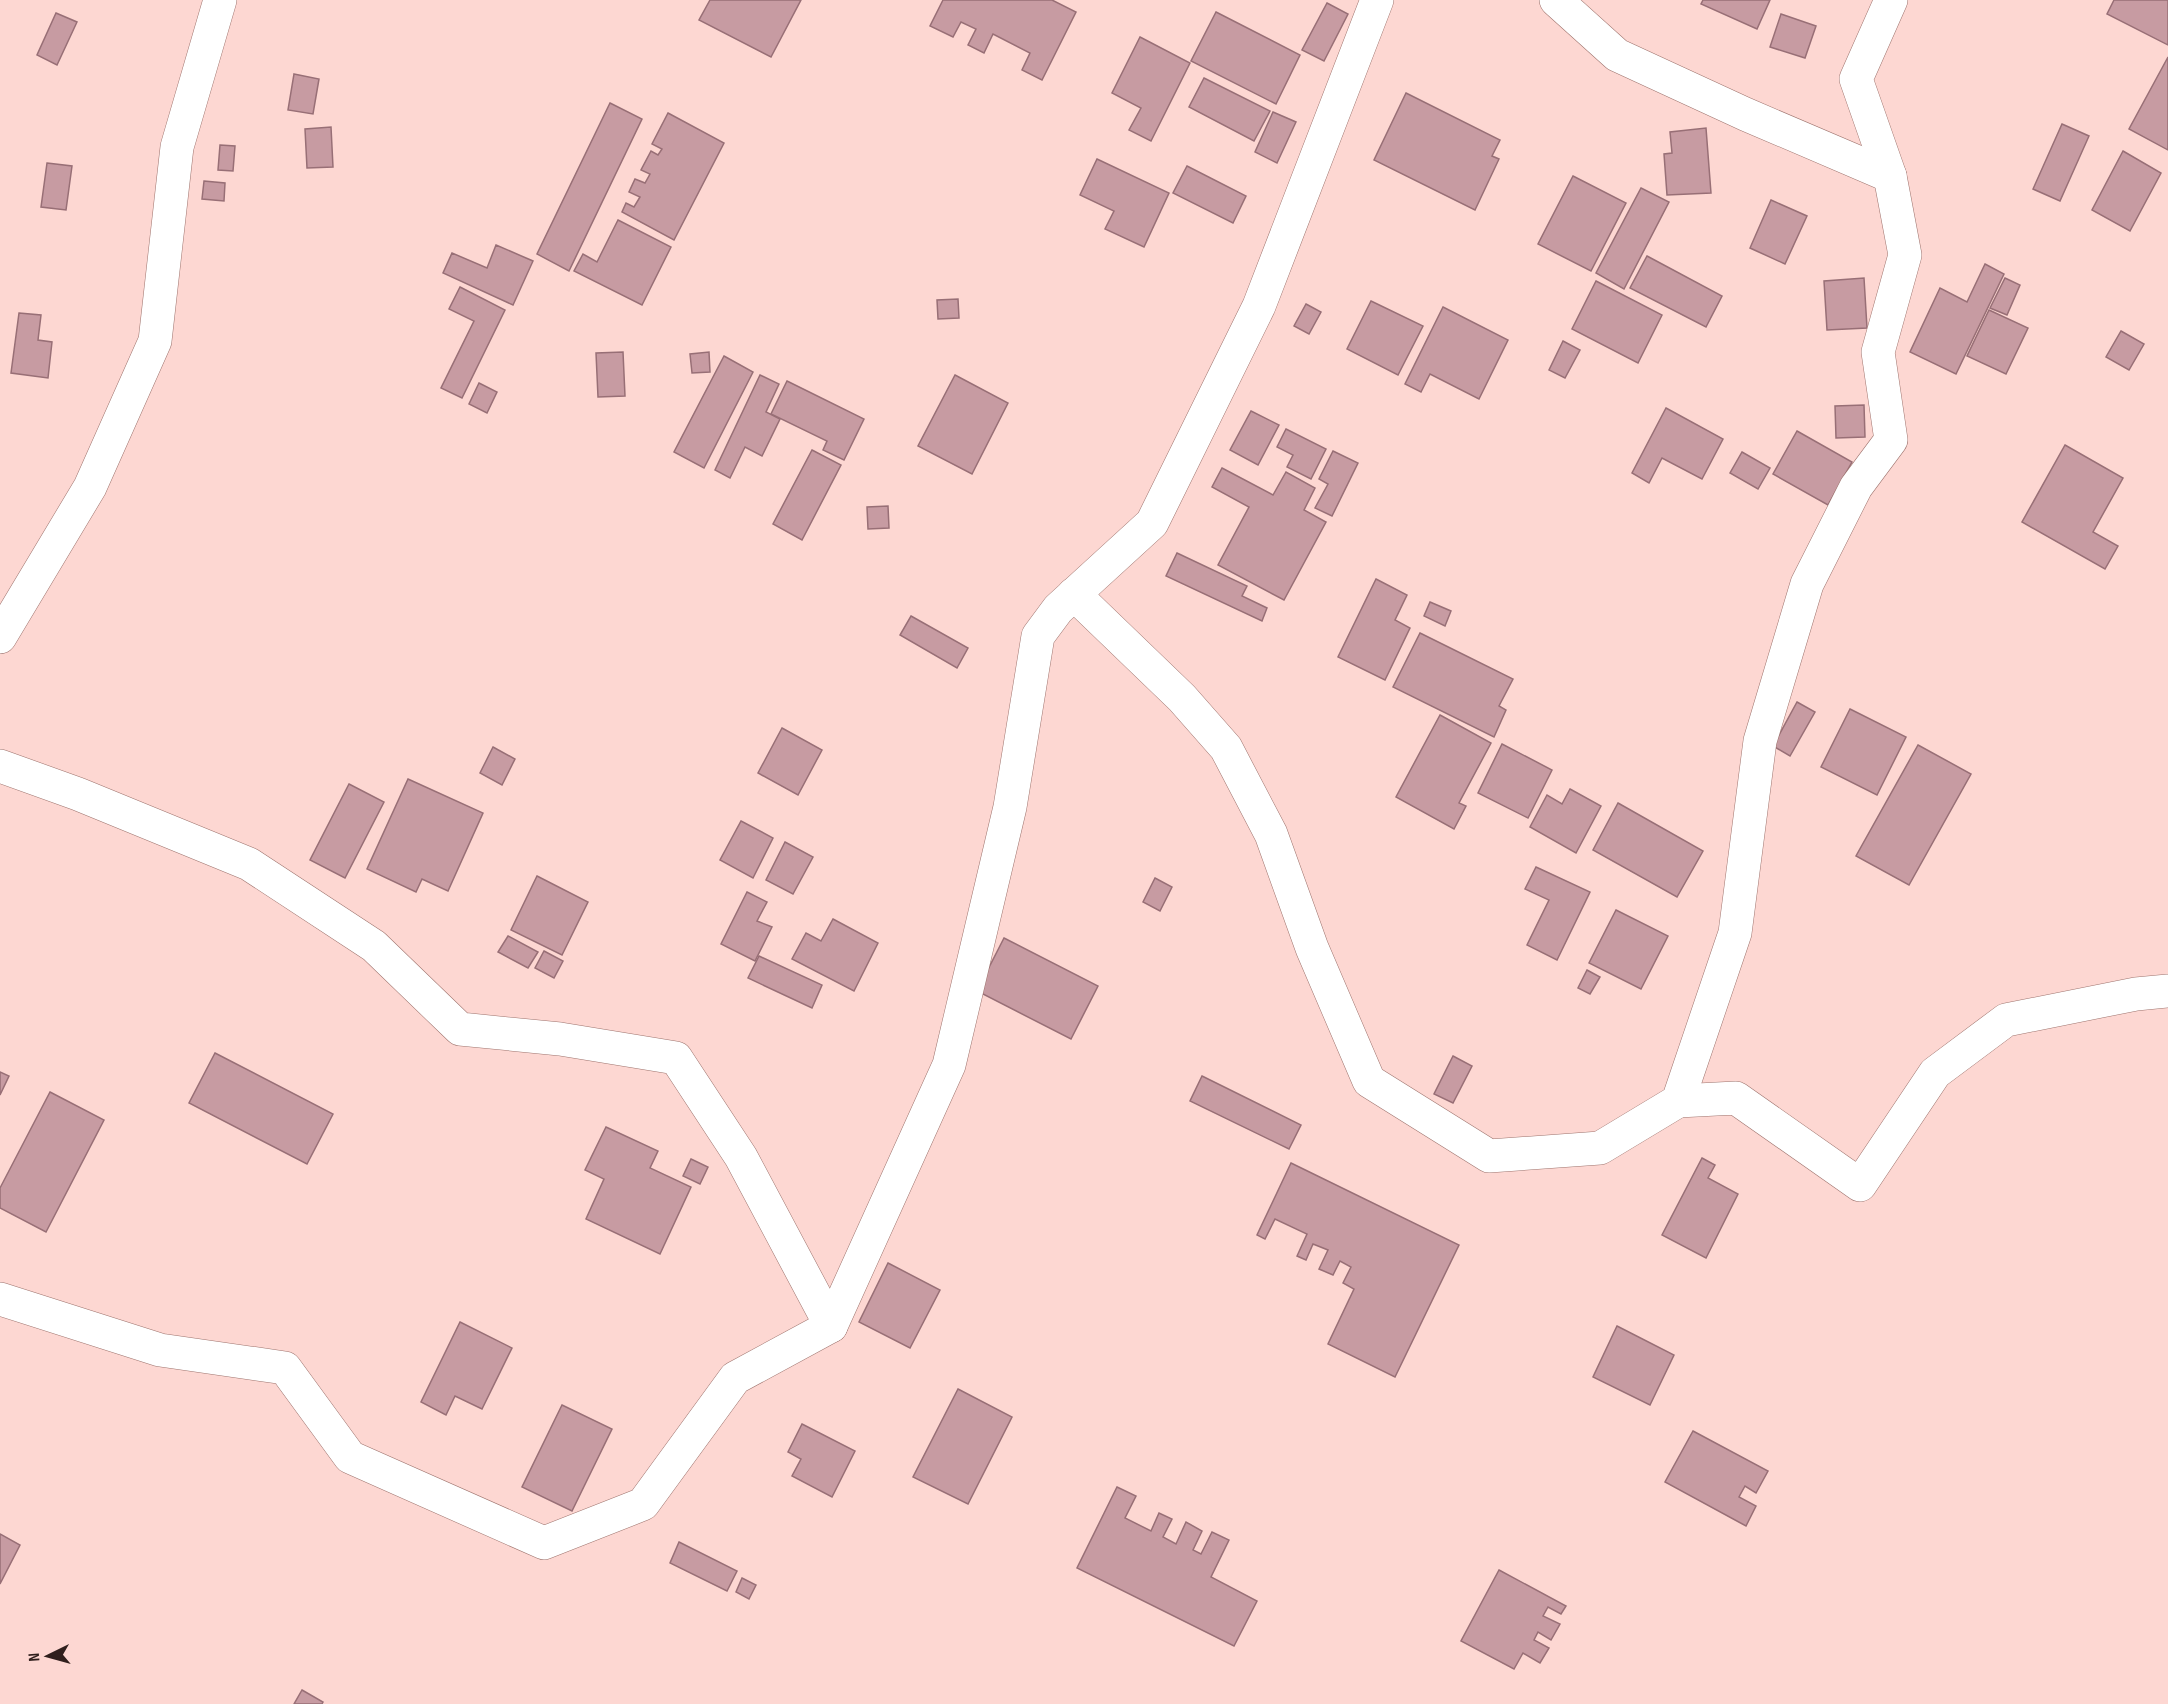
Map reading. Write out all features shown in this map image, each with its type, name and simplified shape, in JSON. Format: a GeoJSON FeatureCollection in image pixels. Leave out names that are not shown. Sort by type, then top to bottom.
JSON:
{"type":"FeatureCollection","features":[{"type":"Feature","properties":{"kind":"street"},"geometry":{"type":"LineString","coordinates":[[0,637],[90,487],[155,341],[177,147],[220,0]]}},
{"type":"Feature","properties":{"kind":"street"},"geometry":{"type":"LineString","coordinates":[[0,1299],[160,1350],[285,1368],[351,1457],[544,1544],[643,1504],[735,1378],[831,1326],[949,1065],[1010,807],[1038,636],[1058,609],[1152,523],[1259,306],[1377,0]]}},
{"type":"Feature","properties":{"kind":"street"},"geometry":{"type":"LineString","coordinates":[[1556,0],[1617,55],[1745,114],[1890,176]]}},
{"type":"Feature","properties":{"kind":"street"},"geometry":{"type":"LineString","coordinates":[[1678,1101],[1734,933],[1760,741],[1807,584],[1856,487],[1892,440],[1878,352],[1905,255],[1890,176],[1856,79],[1891,0]]}},
{"type":"Feature","properties":{"kind":"street"},"geometry":{"type":"LineString","coordinates":[[1074,594],[1182,698],[1226,748],[1271,834],[1312,948],[1369,1081],[1489,1156],[1600,1148],[1678,1101],[1736,1098],[1860,1185],[1935,1073],[2006,1020],[2136,994],[2168,991]]}},
{"type":"Feature","properties":{"kind":"street"},"geometry":{"type":"LineString","coordinates":[[0,766],[78,794],[249,864],[374,946],[460,1029],[560,1039],[676,1058],[741,1158],[831,1326]]}},
{"type":"Feature","properties":{"kind":"building"},"geometry":{"type":"Polygon","coordinates":[[[710,0],[801,0],[771,57],[699,20],[710,0]]]}},
{"type":"Feature","properties":{"kind":"building"},"geometry":{"type":"Polygon","coordinates":[[[943,0],[1052,0],[1076,12],[1042,80],[1022,70],[1030,53],[993,34],[984,53],[968,45],[976,29],[961,22],[953,37],[930,26],[943,0]]]}},
{"type":"Feature","properties":{"kind":"building"},"geometry":{"type":"Polygon","coordinates":[[[1703,0],[1770,0],[1757,29],[1701,4],[1703,0]]]}},
{"type":"Feature","properties":{"kind":"building"},"geometry":{"type":"Polygon","coordinates":[[[2114,0],[2168,0],[2168,45],[2107,14],[2114,0]]]}},
{"type":"Feature","properties":{"kind":"building"},"geometry":{"type":"Polygon","coordinates":[[[1327,3],[1348,14],[1324,61],[1302,50],[1327,3]]]}},
{"type":"Feature","properties":{"kind":"building"},"geometry":{"type":"Polygon","coordinates":[[[1216,12],[1300,55],[1276,104],[1191,61],[1216,12]]]}},
{"type":"Feature","properties":{"kind":"building"},"geometry":{"type":"Polygon","coordinates":[[[56,13],[77,22],[57,65],[37,55],[56,13]]]}},
{"type":"Feature","properties":{"kind":"building"},"geometry":{"type":"Polygon","coordinates":[[[1781,14],[1816,26],[1805,58],[1770,47],[1781,14]]]}},
{"type":"Feature","properties":{"kind":"building"},"geometry":{"type":"Polygon","coordinates":[[[1140,37],[1190,63],[1151,141],[1129,130],[1141,108],[1112,93],[1140,37]]]}},
{"type":"Feature","properties":{"kind":"building"},"geometry":{"type":"Polygon","coordinates":[[[2168,57],[2168,150],[2129,129],[2168,57]]]}},
{"type":"Feature","properties":{"kind":"building"},"geometry":{"type":"Polygon","coordinates":[[[294,74],[319,79],[313,114],[288,110],[294,74]]]}},
{"type":"Feature","properties":{"kind":"building"},"geometry":{"type":"Polygon","coordinates":[[[1204,78],[1270,111],[1254,141],[1189,107],[1204,78]]]}},
{"type":"Feature","properties":{"kind":"building"},"geometry":{"type":"Polygon","coordinates":[[[1406,93],[1500,140],[1492,156],[1499,159],[1475,210],[1374,160],[1406,93]]]}},
{"type":"Feature","properties":{"kind":"building"},"geometry":{"type":"Polygon","coordinates":[[[610,103],[642,119],[569,271],[537,254],[610,103]]]}},
{"type":"Feature","properties":{"kind":"building"},"geometry":{"type":"Polygon","coordinates":[[[1273,112],[1296,122],[1277,163],[1255,152],[1273,112]]]}},
{"type":"Feature","properties":{"kind":"building"},"geometry":{"type":"Polygon","coordinates":[[[668,113],[724,143],[674,240],[622,212],[626,203],[634,207],[640,197],[629,192],[635,179],[645,183],[650,174],[641,170],[651,151],[658,155],[662,149],[652,144],[668,113]]]}},
{"type":"Feature","properties":{"kind":"building"},"geometry":{"type":"Polygon","coordinates":[[[2062,124],[2089,136],[2060,201],[2033,189],[2062,124]]]}},
{"type":"Feature","properties":{"kind":"building"},"geometry":{"type":"Polygon","coordinates":[[[331,127],[333,167],[307,168],[305,129],[331,127]]]}},
{"type":"Feature","properties":{"kind":"building"},"geometry":{"type":"Polygon","coordinates":[[[1706,128],[1711,193],[1667,195],[1664,154],[1672,153],[1670,132],[1706,128]]]}},
{"type":"Feature","properties":{"kind":"building"},"geometry":{"type":"Polygon","coordinates":[[[220,145],[235,146],[233,171],[218,170],[220,145]]]}},
{"type":"Feature","properties":{"kind":"building"},"geometry":{"type":"Polygon","coordinates":[[[2123,151],[2161,173],[2130,231],[2092,210],[2123,151]]]}},
{"type":"Feature","properties":{"kind":"building"},"geometry":{"type":"Polygon","coordinates":[[[1097,159],[1169,193],[1144,247],[1105,229],[1114,211],[1080,195],[1097,159]]]}},
{"type":"Feature","properties":{"kind":"building"},"geometry":{"type":"Polygon","coordinates":[[[47,163],[72,166],[66,210],[41,207],[47,163]]]}},
{"type":"Feature","properties":{"kind":"building"},"geometry":{"type":"Polygon","coordinates":[[[1187,166],[1246,196],[1233,223],[1173,193],[1187,166]]]}},
{"type":"Feature","properties":{"kind":"building"},"geometry":{"type":"Polygon","coordinates":[[[1573,176],[1626,203],[1591,271],[1538,244],[1573,176]]]}},
{"type":"Feature","properties":{"kind":"building"},"geometry":{"type":"Polygon","coordinates":[[[204,181],[225,183],[224,201],[202,199],[204,181]]]}},
{"type":"Feature","properties":{"kind":"building"},"geometry":{"type":"Polygon","coordinates":[[[1641,188],[1669,202],[1624,289],[1596,273],[1641,188]]]}},
{"type":"Feature","properties":{"kind":"building"},"geometry":{"type":"Polygon","coordinates":[[[1771,200],[1807,216],[1785,264],[1750,248],[1771,200]]]}},
{"type":"Feature","properties":{"kind":"building"},"geometry":{"type":"Polygon","coordinates":[[[618,220],[671,247],[642,305],[574,271],[583,254],[597,262],[618,220]]]}},
{"type":"Feature","properties":{"kind":"building"},"geometry":{"type":"Polygon","coordinates":[[[496,245],[533,261],[513,305],[443,273],[452,253],[487,268],[496,245]]]}},
{"type":"Feature","properties":{"kind":"building"},"geometry":{"type":"Polygon","coordinates":[[[1647,256],[1722,296],[1706,327],[1630,288],[1647,256]]]}},
{"type":"Feature","properties":{"kind":"building"},"geometry":{"type":"Polygon","coordinates":[[[1985,264],[2004,274],[1956,374],[1910,352],[1940,288],[1967,302],[1985,264]]]}},
{"type":"Feature","properties":{"kind":"building"},"geometry":{"type":"Polygon","coordinates":[[[1864,278],[1867,328],[1827,330],[1824,281],[1864,278]]]}},
{"type":"Feature","properties":{"kind":"building"},"geometry":{"type":"Polygon","coordinates":[[[2005,278],[2020,285],[2007,315],[1990,308],[2005,278]]]}},
{"type":"Feature","properties":{"kind":"building"},"geometry":{"type":"Polygon","coordinates":[[[1596,281],[1662,315],[1638,363],[1572,329],[1596,281]]]}},
{"type":"Feature","properties":{"kind":"building"},"geometry":{"type":"Polygon","coordinates":[[[460,287],[505,310],[462,398],[441,388],[474,321],[449,309],[460,287]]]}},
{"type":"Feature","properties":{"kind":"building"},"geometry":{"type":"Polygon","coordinates":[[[958,299],[959,318],[938,319],[937,300],[958,299]]]}},
{"type":"Feature","properties":{"kind":"building"},"geometry":{"type":"Polygon","coordinates":[[[1371,301],[1423,326],[1398,375],[1347,349],[1371,301]]]}},
{"type":"Feature","properties":{"kind":"building"},"geometry":{"type":"Polygon","coordinates":[[[1306,304],[1321,312],[1309,334],[1294,326],[1306,304]]]}},
{"type":"Feature","properties":{"kind":"building"},"geometry":{"type":"Polygon","coordinates":[[[1443,307],[1508,340],[1479,399],[1430,374],[1421,392],[1405,384],[1443,307]]]}},
{"type":"Feature","properties":{"kind":"building"},"geometry":{"type":"Polygon","coordinates":[[[1989,310],[2028,328],[2006,374],[1967,356],[1989,310]]]}},
{"type":"Feature","properties":{"kind":"building"},"geometry":{"type":"Polygon","coordinates":[[[19,313],[41,315],[38,340],[52,342],[48,378],[11,373],[19,313]]]}},
{"type":"Feature","properties":{"kind":"building"},"geometry":{"type":"Polygon","coordinates":[[[2121,331],[2144,344],[2129,370],[2106,357],[2121,331]]]}},
{"type":"Feature","properties":{"kind":"building"},"geometry":{"type":"Polygon","coordinates":[[[1563,341],[1580,350],[1565,378],[1549,370],[1563,341]]]}},
{"type":"Feature","properties":{"kind":"building"},"geometry":{"type":"Polygon","coordinates":[[[623,352],[625,396],[598,397],[596,353],[623,352]]]}},
{"type":"Feature","properties":{"kind":"building"},"geometry":{"type":"Polygon","coordinates":[[[709,352],[710,372],[692,373],[690,354],[709,352]]]}},
{"type":"Feature","properties":{"kind":"building"},"geometry":{"type":"Polygon","coordinates":[[[724,356],[753,372],[704,468],[674,452],[724,356]]]}},
{"type":"Feature","properties":{"kind":"building"},"geometry":{"type":"Polygon","coordinates":[[[760,375],[779,384],[766,412],[780,419],[762,456],[745,447],[730,478],[715,470],[760,375]]]}},
{"type":"Feature","properties":{"kind":"building"},"geometry":{"type":"Polygon","coordinates":[[[955,375],[1008,403],[972,474],[918,446],[955,375]]]}},
{"type":"Feature","properties":{"kind":"building"},"geometry":{"type":"Polygon","coordinates":[[[787,381],[864,419],[844,460],[823,450],[827,441],[771,414],[787,381]]]}},
{"type":"Feature","properties":{"kind":"building"},"geometry":{"type":"Polygon","coordinates":[[[479,383],[497,392],[487,413],[469,404],[479,383]]]}},
{"type":"Feature","properties":{"kind":"building"},"geometry":{"type":"Polygon","coordinates":[[[1864,405],[1865,437],[1836,438],[1835,406],[1864,405]]]}},
{"type":"Feature","properties":{"kind":"building"},"geometry":{"type":"Polygon","coordinates":[[[1666,408],[1723,439],[1702,479],[1662,458],[1649,483],[1632,473],[1666,408]]]}},
{"type":"Feature","properties":{"kind":"building"},"geometry":{"type":"Polygon","coordinates":[[[1251,411],[1279,425],[1258,465],[1230,450],[1251,411]]]}},
{"type":"Feature","properties":{"kind":"building"},"geometry":{"type":"Polygon","coordinates":[[[1286,429],[1326,449],[1311,479],[1287,467],[1293,455],[1277,447],[1286,429]]]}},
{"type":"Feature","properties":{"kind":"building"},"geometry":{"type":"Polygon","coordinates":[[[1797,431],[1852,462],[1828,505],[1773,474],[1797,431]]]}},
{"type":"Feature","properties":{"kind":"building"},"geometry":{"type":"Polygon","coordinates":[[[2065,445],[2123,478],[2093,532],[2118,546],[2105,569],[2022,522],[2065,445]]]}},
{"type":"Feature","properties":{"kind":"building"},"geometry":{"type":"Polygon","coordinates":[[[812,450],[841,465],[802,540],[773,524],[812,450]]]}},
{"type":"Feature","properties":{"kind":"building"},"geometry":{"type":"Polygon","coordinates":[[[1333,451],[1358,463],[1332,516],[1315,508],[1328,484],[1319,479],[1333,451]]]}},
{"type":"Feature","properties":{"kind":"building"},"geometry":{"type":"Polygon","coordinates":[[[1742,452],[1770,468],[1758,489],[1730,473],[1742,452]]]}},
{"type":"Feature","properties":{"kind":"building"},"geometry":{"type":"Polygon","coordinates":[[[1222,468],[1273,495],[1286,472],[1315,488],[1304,510],[1326,522],[1284,600],[1218,565],[1249,507],[1212,487],[1222,468]]]}},
{"type":"Feature","properties":{"kind":"building"},"geometry":{"type":"Polygon","coordinates":[[[888,506],[889,528],[868,529],[867,507],[888,506]]]}},
{"type":"Feature","properties":{"kind":"building"},"geometry":{"type":"Polygon","coordinates":[[[1177,553],[1247,586],[1242,596],[1267,608],[1262,621],[1166,576],[1177,553]]]}},
{"type":"Feature","properties":{"kind":"building"},"geometry":{"type":"Polygon","coordinates":[[[1376,579],[1407,595],[1395,620],[1410,628],[1385,680],[1338,657],[1376,579]]]}},
{"type":"Feature","properties":{"kind":"building"},"geometry":{"type":"Polygon","coordinates":[[[1430,602],[1451,611],[1445,626],[1424,616],[1430,602]]]}},
{"type":"Feature","properties":{"kind":"building"},"geometry":{"type":"Polygon","coordinates":[[[911,616],[968,648],[957,668],[900,635],[911,616]]]}},
{"type":"Feature","properties":{"kind":"building"},"geometry":{"type":"Polygon","coordinates":[[[1420,633],[1513,679],[1499,706],[1506,710],[1494,737],[1393,687],[1420,633]]]}},
{"type":"Feature","properties":{"kind":"building"},"geometry":{"type":"Polygon","coordinates":[[[1797,702],[1815,712],[1790,756],[1773,746],[1797,702]]]}},
{"type":"Feature","properties":{"kind":"building"},"geometry":{"type":"Polygon","coordinates":[[[1850,709],[1906,737],[1877,795],[1821,767],[1850,709]]]}},
{"type":"Feature","properties":{"kind":"building"},"geometry":{"type":"Polygon","coordinates":[[[1440,715],[1491,743],[1459,803],[1466,806],[1454,829],[1396,797],[1440,715]]]}},
{"type":"Feature","properties":{"kind":"building"},"geometry":{"type":"Polygon","coordinates":[[[782,728],[822,750],[798,795],[758,773],[782,728]]]}},
{"type":"Feature","properties":{"kind":"building"},"geometry":{"type":"Polygon","coordinates":[[[1502,744],[1552,770],[1528,818],[1478,793],[1502,744]]]}},
{"type":"Feature","properties":{"kind":"building"},"geometry":{"type":"Polygon","coordinates":[[[1918,745],[1971,774],[1909,885],[1856,856],[1918,745]]]}},
{"type":"Feature","properties":{"kind":"building"},"geometry":{"type":"Polygon","coordinates":[[[493,747],[515,759],[502,785],[480,773],[493,747]]]}},
{"type":"Feature","properties":{"kind":"building"},"geometry":{"type":"Polygon","coordinates":[[[408,779],[483,813],[448,891],[422,879],[416,892],[367,869],[408,779]]]}},
{"type":"Feature","properties":{"kind":"building"},"geometry":{"type":"Polygon","coordinates":[[[349,784],[384,802],[345,878],[310,860],[349,784]]]}},
{"type":"Feature","properties":{"kind":"building"},"geometry":{"type":"Polygon","coordinates":[[[1570,789],[1601,806],[1576,853],[1530,827],[1547,795],[1562,804],[1570,789]]]}},
{"type":"Feature","properties":{"kind":"building"},"geometry":{"type":"Polygon","coordinates":[[[1618,803],[1703,851],[1677,897],[1593,850],[1618,803]]]}},
{"type":"Feature","properties":{"kind":"building"},"geometry":{"type":"Polygon","coordinates":[[[741,821],[773,838],[753,878],[720,860],[741,821]]]}},
{"type":"Feature","properties":{"kind":"building"},"geometry":{"type":"Polygon","coordinates":[[[785,842],[813,857],[793,894],[766,880],[785,842]]]}},
{"type":"Feature","properties":{"kind":"building"},"geometry":{"type":"Polygon","coordinates":[[[1536,867],[1590,892],[1557,960],[1527,945],[1549,900],[1525,889],[1536,867]]]}},
{"type":"Feature","properties":{"kind":"building"},"geometry":{"type":"Polygon","coordinates":[[[537,876],[588,902],[562,955],[511,930],[537,876]]]}},
{"type":"Feature","properties":{"kind":"building"},"geometry":{"type":"Polygon","coordinates":[[[1155,878],[1172,887],[1160,911],[1143,902],[1155,878]]]}},
{"type":"Feature","properties":{"kind":"building"},"geometry":{"type":"Polygon","coordinates":[[[747,892],[767,902],[757,921],[772,927],[755,961],[721,944],[747,892]]]}},
{"type":"Feature","properties":{"kind":"building"},"geometry":{"type":"Polygon","coordinates":[[[1616,910],[1668,936],[1641,989],[1589,963],[1616,910]]]}},
{"type":"Feature","properties":{"kind":"building"},"geometry":{"type":"Polygon","coordinates":[[[833,919],[878,943],[854,991],[792,959],[806,933],[821,941],[833,919]]]}},
{"type":"Feature","properties":{"kind":"building"},"geometry":{"type":"Polygon","coordinates":[[[508,936],[538,952],[528,968],[498,952],[508,936]]]}},
{"type":"Feature","properties":{"kind":"building"},"geometry":{"type":"Polygon","coordinates":[[[1004,938],[1098,986],[1071,1039],[977,991],[1004,938]]]}},
{"type":"Feature","properties":{"kind":"building"},"geometry":{"type":"Polygon","coordinates":[[[544,951],[563,961],[554,978],[535,968],[544,951]]]}},
{"type":"Feature","properties":{"kind":"building"},"geometry":{"type":"Polygon","coordinates":[[[759,956],[822,985],[812,1008],[748,978],[759,956]]]}},
{"type":"Feature","properties":{"kind":"building"},"geometry":{"type":"Polygon","coordinates":[[[1587,970],[1600,977],[1590,994],[1578,988],[1587,970]]]}},
{"type":"Feature","properties":{"kind":"building"},"geometry":{"type":"Polygon","coordinates":[[[215,1053],[333,1114],[307,1164],[189,1103],[215,1053]]]}},
{"type":"Feature","properties":{"kind":"building"},"geometry":{"type":"Polygon","coordinates":[[[1453,1056],[1472,1066],[1453,1103],[1434,1094],[1453,1056]]]}},
{"type":"Feature","properties":{"kind":"building"},"geometry":{"type":"Polygon","coordinates":[[[0,1072],[9,1076],[0,1095],[0,1072]]]}},
{"type":"Feature","properties":{"kind":"building"},"geometry":{"type":"Polygon","coordinates":[[[1202,1076],[1301,1125],[1289,1149],[1190,1101],[1202,1076]]]}},
{"type":"Feature","properties":{"kind":"building"},"geometry":{"type":"Polygon","coordinates":[[[50,1092],[104,1120],[46,1232],[0,1208],[0,1188],[50,1092]]]}},
{"type":"Feature","properties":{"kind":"building"},"geometry":{"type":"Polygon","coordinates":[[[606,1127],[658,1151],[650,1168],[691,1187],[660,1254],[586,1219],[604,1179],[585,1170],[606,1127]]]}},
{"type":"Feature","properties":{"kind":"building"},"geometry":{"type":"Polygon","coordinates":[[[1702,1158],[1715,1165],[1708,1178],[1738,1194],[1706,1258],[1662,1235],[1702,1158]]]}},
{"type":"Feature","properties":{"kind":"building"},"geometry":{"type":"Polygon","coordinates":[[[691,1159],[708,1167],[700,1184],[683,1176],[691,1159]]]}},
{"type":"Feature","properties":{"kind":"building"},"geometry":{"type":"Polygon","coordinates":[[[1291,1163],[1459,1245],[1395,1377],[1328,1344],[1354,1289],[1343,1283],[1351,1267],[1340,1261],[1333,1275],[1319,1269],[1328,1250],[1313,1244],[1306,1260],[1297,1256],[1307,1234],[1275,1219],[1265,1239],[1257,1235],[1291,1163]]]}},
{"type":"Feature","properties":{"kind":"building"},"geometry":{"type":"Polygon","coordinates":[[[888,1263],[940,1290],[910,1348],[859,1322],[888,1263]]]}},
{"type":"Feature","properties":{"kind":"building"},"geometry":{"type":"Polygon","coordinates":[[[460,1322],[512,1348],[482,1409],[455,1396],[446,1415],[421,1402],[460,1322]]]}},
{"type":"Feature","properties":{"kind":"building"},"geometry":{"type":"Polygon","coordinates":[[[1617,1326],[1674,1355],[1650,1405],[1593,1377],[1617,1326]]]}},
{"type":"Feature","properties":{"kind":"building"},"geometry":{"type":"Polygon","coordinates":[[[958,1389],[1012,1417],[968,1504],[913,1477],[958,1389]]]}},
{"type":"Feature","properties":{"kind":"building"},"geometry":{"type":"Polygon","coordinates":[[[562,1405],[612,1429],[572,1511],[522,1487],[562,1405]]]}},
{"type":"Feature","properties":{"kind":"building"},"geometry":{"type":"Polygon","coordinates":[[[802,1424],[855,1451],[832,1497],[792,1476],[801,1459],[788,1452],[802,1424]]]}},
{"type":"Feature","properties":{"kind":"building"},"geometry":{"type":"Polygon","coordinates":[[[1693,1431],[1768,1471],[1756,1493],[1745,1486],[1739,1497],[1756,1506],[1746,1526],[1665,1482],[1693,1431]]]}},
{"type":"Feature","properties":{"kind":"building"},"geometry":{"type":"Polygon","coordinates":[[[1117,1487],[1136,1496],[1125,1518],[1151,1531],[1159,1513],[1172,1519],[1163,1537],[1176,1544],[1186,1522],[1202,1531],[1193,1550],[1201,1554],[1212,1532],[1229,1540],[1211,1577],[1257,1601],[1234,1646],[1077,1568],[1117,1487]]]}},
{"type":"Feature","properties":{"kind":"building"},"geometry":{"type":"Polygon","coordinates":[[[0,1534],[20,1545],[0,1584],[0,1534]]]}},
{"type":"Feature","properties":{"kind":"building"},"geometry":{"type":"Polygon","coordinates":[[[679,1542],[737,1571],[727,1591],[670,1563],[679,1542]]]}},
{"type":"Feature","properties":{"kind":"building"},"geometry":{"type":"Polygon","coordinates":[[[1499,1570],[1566,1606],[1561,1614],[1548,1607],[1543,1616],[1560,1624],[1551,1640],[1538,1632],[1534,1640],[1549,1648],[1540,1663],[1523,1653],[1514,1669],[1461,1641],[1499,1570]]]}},
{"type":"Feature","properties":{"kind":"building"},"geometry":{"type":"Polygon","coordinates":[[[742,1578],[756,1585],[749,1599],[736,1592],[742,1578]]]}},
{"type":"Feature","properties":{"kind":"building"},"geometry":{"type":"Polygon","coordinates":[[[302,1690],[323,1702],[322,1704],[294,1704],[302,1690]]]}}]}
